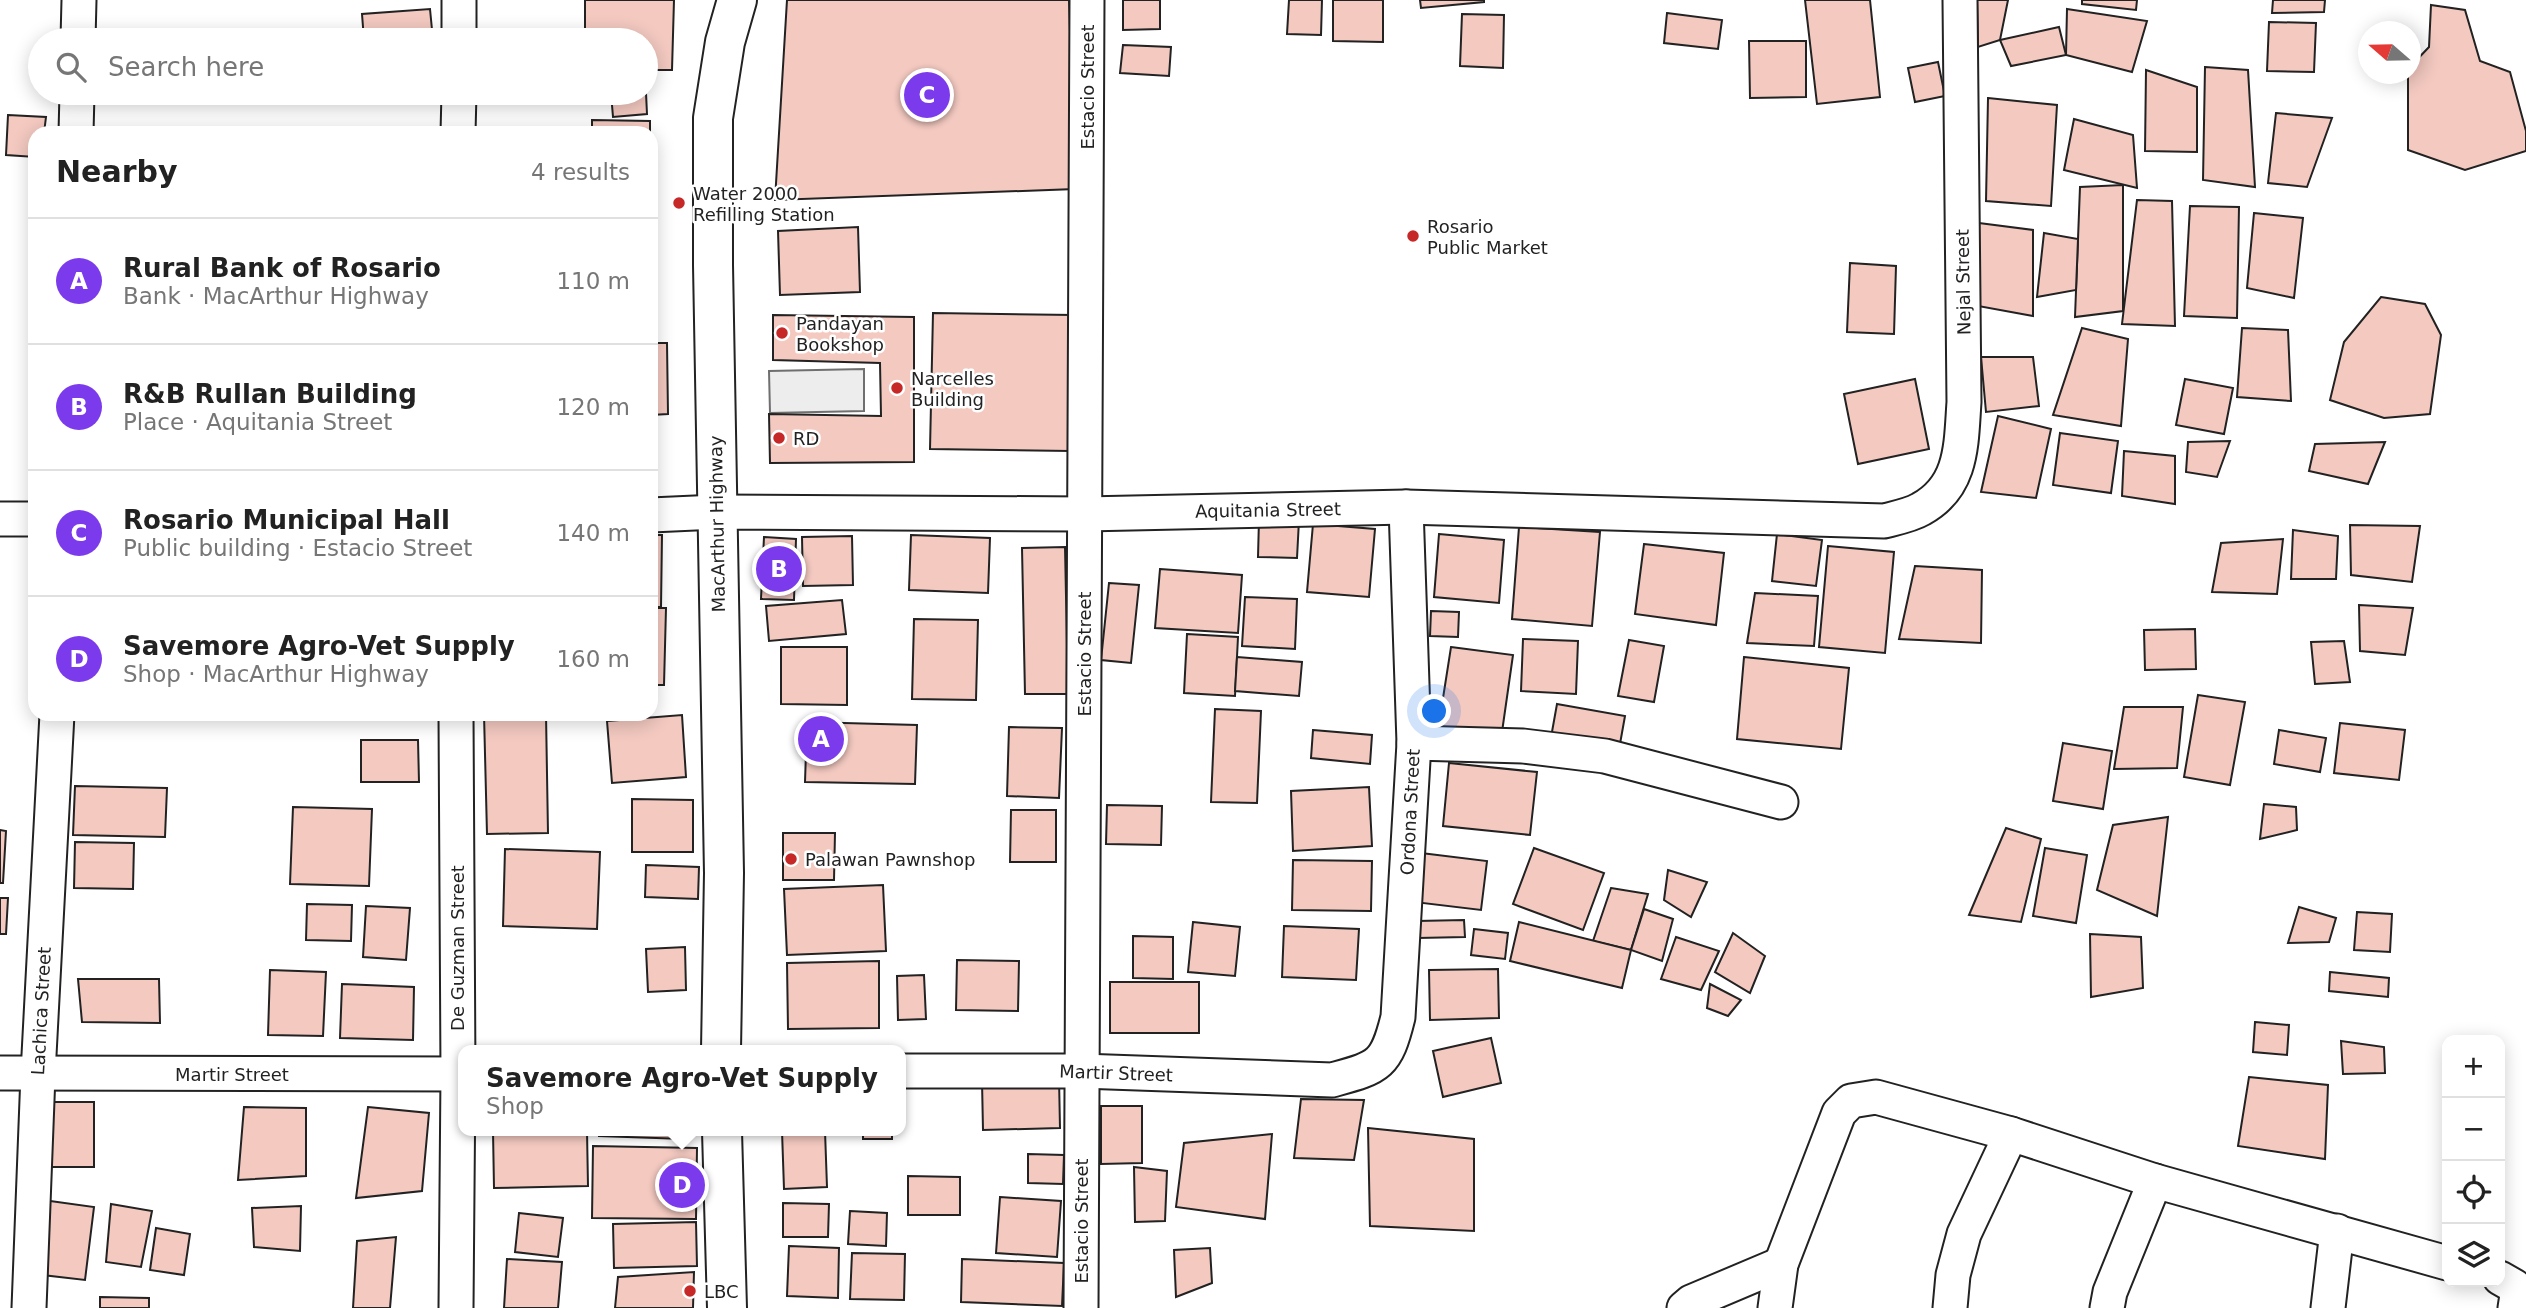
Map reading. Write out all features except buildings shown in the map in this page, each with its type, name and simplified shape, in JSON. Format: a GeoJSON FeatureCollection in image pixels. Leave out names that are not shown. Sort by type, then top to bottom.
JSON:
{"type":"FeatureCollection","features":[{"type":"Feature","properties":{"kind":"highway","name":"MacArthur Highway"},"geometry":{"type":"LineString","coordinates":[[721,1045],[724,873],[713,265],[713,118],[725,42],[737,0]]}},
{"type":"Feature","properties":{"kind":"highway"},"geometry":{"type":"LineString","coordinates":[[722,1136],[727,1308]]}},
{"type":"Feature","properties":{"kind":"street"},"geometry":{"type":"LineString","coordinates":[[78,28],[79,0]]}},
{"type":"Feature","properties":{"kind":"street"},"geometry":{"type":"LineString","coordinates":[[459,0],[459,28]]}},
{"type":"Feature","properties":{"kind":"street","name":"Estacio Street"},"geometry":{"type":"LineString","coordinates":[[1081,1308],[1087,0]]}},
{"type":"Feature","properties":{"kind":"street","name":"Nejal Street"},"geometry":{"type":"LineString","coordinates":[[1884,521],[1920,510],[1941,493],[1958,467],[1962,440],[1964,402],[1960,0]]}},
{"type":"Feature","properties":{"kind":"street"},"geometry":{"type":"LineString","coordinates":[[76,126],[77,105]]}},
{"type":"Feature","properties":{"kind":"street"},"geometry":{"type":"LineString","coordinates":[[458,105],[458,126]]}},
{"type":"Feature","properties":{"kind":"street","name":"Aquitania Street"},"geometry":{"type":"LineString","coordinates":[[658,515],[717,512],[1086,514],[1406,507],[1884,521]]}},
{"type":"Feature","properties":{"kind":"street","name":"Ordona Street"},"geometry":{"type":"LineString","coordinates":[[1332,1080],[1365,1071],[1383,1059],[1392,1041],[1398,1017],[1414,743],[1406,507]]}},
{"type":"Feature","properties":{"kind":"street"},"geometry":{"type":"LineString","coordinates":[[0,519],[28,519]]}},
{"type":"Feature","properties":{"kind":"street","name":"Lachica Street"},"geometry":{"type":"LineString","coordinates":[[29,1308],[57,721]]}},
{"type":"Feature","properties":{"kind":"street","name":"De Guzman Street"},"geometry":{"type":"LineString","coordinates":[[456,721],[460,1045]]}},
{"type":"Feature","properties":{"kind":"street"},"geometry":{"type":"LineString","coordinates":[[1414,743],[1522,746],[1605,756],[1781,802]]}},
{"type":"Feature","properties":{"kind":"street","name":"Martir Street"},"geometry":{"type":"LineString","coordinates":[[906,1071],[1081,1071],[1332,1080]]}},
{"type":"Feature","properties":{"kind":"street","name":"Martir Street"},"geometry":{"type":"LineString","coordinates":[[0,1073],[458,1074]]}},
{"type":"Feature","properties":{"kind":"street"},"geometry":{"type":"LineString","coordinates":[[1775,1308],[1782,1264],[1839,1113],[1851,1101],[1876,1097],[2011,1134],[2155,1181],[2442,1262]]}},
{"type":"Feature","properties":{"kind":"street"},"geometry":{"type":"LineString","coordinates":[[1950,1308],[1953,1275],[1964,1234],[2011,1134]]}},
{"type":"Feature","properties":{"kind":"street","name":"De Guzman Street"},"geometry":{"type":"LineString","coordinates":[[456,1308],[459,1136]]}},
{"type":"Feature","properties":{"kind":"street"},"geometry":{"type":"LineString","coordinates":[[2107,1308],[2110,1293],[2155,1181]]}},
{"type":"Feature","properties":{"kind":"street"},"geometry":{"type":"LineString","coordinates":[[2328,1308],[2337,1231]]}},
{"type":"Feature","properties":{"kind":"street"},"geometry":{"type":"LineString","coordinates":[[1685,1308],[1691,1302],[1782,1264]]}},
{"type":"Feature","properties":{"kind":"street"},"geometry":{"type":"LineString","coordinates":[[2505,1279],[2514,1286],[2517,1295],[2515,1308]]}},
{"type":"Feature","properties":{"kind":"shaded area"},"geometry":{"type":"Polygon","coordinates":[[[864,369],[864,411],[770,413],[769,371],[864,369]]]}},
{"type":"Feature","properties":{"kind":"place","name":"Rosario Municipal Hall"},"geometry":{"type":"Point","coordinates":[927,95]}},
{"type":"Feature","properties":{"kind":"place","name":"Water 2000 Refilling Station"},"geometry":{"type":"Point","coordinates":[679,203]}},
{"type":"Feature","properties":{"kind":"place","name":"Rosario Public Market"},"geometry":{"type":"Point","coordinates":[1413,236]}},
{"type":"Feature","properties":{"kind":"place","name":"Pandayan Bookshop"},"geometry":{"type":"Point","coordinates":[782,333]}},
{"type":"Feature","properties":{"kind":"place","name":"Narcelles Building"},"geometry":{"type":"Point","coordinates":[897,388]}},
{"type":"Feature","properties":{"kind":"place","name":"RD"},"geometry":{"type":"Point","coordinates":[779,438]}},
{"type":"Feature","properties":{"kind":"place","name":"R&B Rullan Building"},"geometry":{"type":"Point","coordinates":[779,569]}},
{"type":"Feature","properties":{"kind":"place","name":"Rural Bank of Rosario"},"geometry":{"type":"Point","coordinates":[821,739]}},
{"type":"Feature","properties":{"kind":"place","name":"Palawan Pawnshop"},"geometry":{"type":"Point","coordinates":[791,859]}},
{"type":"Feature","properties":{"kind":"place","name":"Savemore Agro-Vet Supply"},"geometry":{"type":"Point","coordinates":[682,1185]}},
{"type":"Feature","properties":{"kind":"place","name":"LBC"},"geometry":{"type":"Point","coordinates":[690,1291]}}]}
